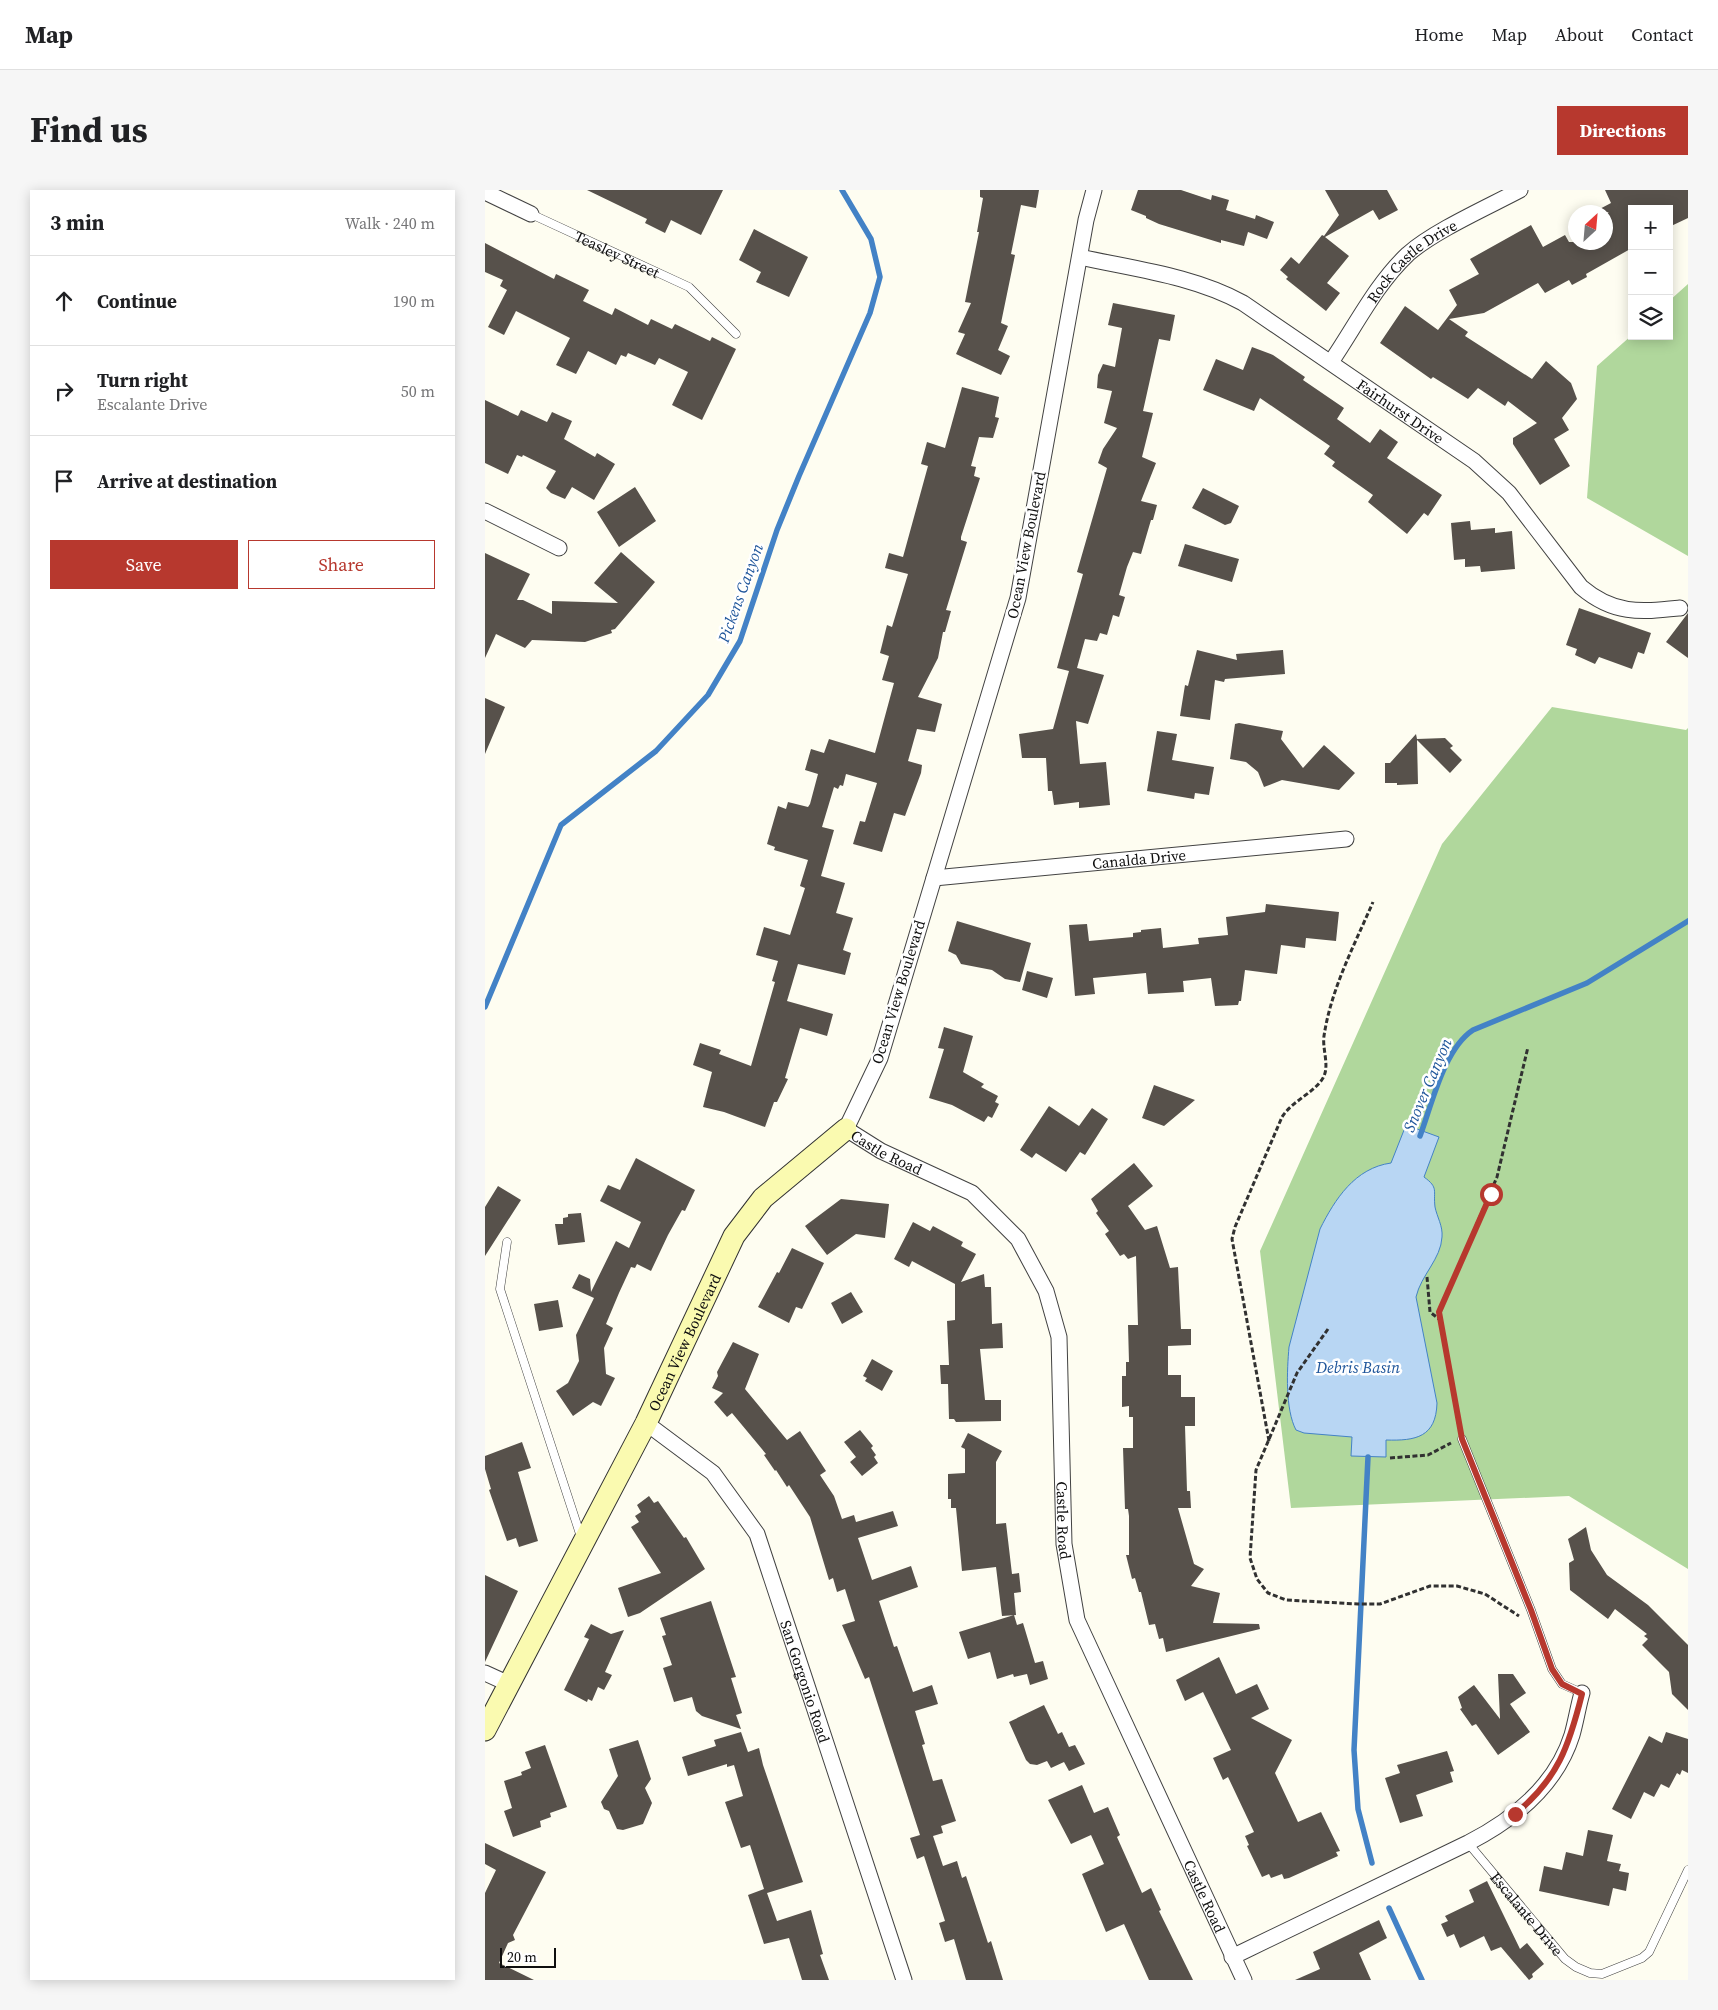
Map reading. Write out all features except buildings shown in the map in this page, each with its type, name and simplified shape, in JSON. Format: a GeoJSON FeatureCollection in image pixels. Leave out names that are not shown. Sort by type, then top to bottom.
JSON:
{"type":"FeatureCollection","features":[{"type":"Feature","properties":{"kind":"street","name":"Ocean View Boulevard"},"geometry":{"type":"LineString","coordinates":[[485,1730],[646,1423],[734,1236],[763,1198],[846,1129],[880,1058],[1018,598],[1094,190]]}},
{"type":"Feature","properties":{"kind":"street","name":"Rock Castle Drive"},"geometry":{"type":"LineString","coordinates":[[1331,362],[1389,275],[1409,254],[1435,236],[1520,190]]}},
{"type":"Feature","properties":{"kind":"street","name":"Teasley Street"},"geometry":{"type":"LineString","coordinates":[[485,192],[531,214]]}},
{"type":"Feature","properties":{"kind":"street","name":"Fairhurst Drive"},"geometry":{"type":"LineString","coordinates":[[1080,258],[1202,284],[1222,291],[1243,303],[1331,362],[1481,468],[1509,493],[1581,587],[1593,598],[1627,611],[1645,612],[1680,608]]}},
{"type":"Feature","properties":{"kind":"street"},"geometry":{"type":"LineString","coordinates":[[485,511],[559,548]]}},
{"type":"Feature","properties":{"kind":"street","name":"Canalda Drive"},"geometry":{"type":"LineString","coordinates":[[934,878],[1346,839]]}},
{"type":"Feature","properties":{"kind":"street","name":"Castle Road"},"geometry":{"type":"LineString","coordinates":[[846,1129],[881,1151],[972,1193],[1018,1239],[1046,1291],[1059,1337],[1064,1544],[1077,1620],[1244,1980]]}},
{"type":"Feature","properties":{"kind":"street","name":"San Gorgonio Road"},"geometry":{"type":"LineString","coordinates":[[646,1423],[713,1473],[757,1534],[904,1980]]}},
{"type":"Feature","properties":{"kind":"street"},"geometry":{"type":"LineString","coordinates":[[485,1673],[509,1684]]}},
{"type":"Feature","properties":{"kind":"street"},"geometry":{"type":"LineString","coordinates":[[1232,1957],[1495,1829],[1535,1798],[1562,1757],[1571,1736],[1582,1694]]}},
{"type":"Feature","properties":{"kind":"lane","name":"Teasley Street"},"geometry":{"type":"LineString","coordinates":[[531,214],[689,287],[736,334]]}},
{"type":"Feature","properties":{"kind":"lane"},"geometry":{"type":"LineString","coordinates":[[507,1242],[500,1289],[583,1544]]}},
{"type":"Feature","properties":{"kind":"lane"},"geometry":{"type":"LineString","coordinates":[[1462,1439],[1558,1680],[1582,1694]]}},
{"type":"Feature","properties":{"kind":"lane","name":"Escalante Drive"},"geometry":{"type":"LineString","coordinates":[[1468,1843],[1565,1959],[1590,1973],[1603,1974],[1642,1958],[1649,1952],[1688,1870]]}},
{"type":"Feature","properties":{"kind":"path"},"geometry":{"type":"LineString","coordinates":[[1269,1441],[1232,1240],[1235,1227],[1281,1117],[1323,1078],[1326,1070],[1323,1044],[1331,1004],[1373,902]]}},
{"type":"Feature","properties":{"kind":"path"},"geometry":{"type":"LineString","coordinates":[[1390,1458],[1428,1455],[1462,1439],[1439,1319],[1441,1305],[1497,1177],[1529,1047]]}},
{"type":"Feature","properties":{"kind":"path"},"geometry":{"type":"LineString","coordinates":[[1427,1277],[1430,1312],[1439,1319]]}},
{"type":"Feature","properties":{"kind":"path"},"geometry":{"type":"LineString","coordinates":[[1328,1329],[1297,1373],[1269,1441],[1261,1454],[1256,1470],[1250,1558],[1257,1579],[1268,1593],[1286,1600],[1358,1604],[1388,1602],[1430,1586],[1451,1586],[1485,1594],[1522,1618],[1534,1618]]}},
{"type":"Feature","properties":{"kind":"green space"},"geometry":{"type":"Polygon","coordinates":[[[1688,284],[1688,556],[1587,498],[1597,366],[1628,339],[1673,340],[1673,297],[1688,284]]]}},
{"type":"Feature","properties":{"kind":"green space"},"geometry":{"type":"Polygon","coordinates":[[[1552,707],[1686,730],[1688,728],[1688,1569],[1569,1496],[1291,1508],[1260,1251],[1442,844],[1552,707]]]}},
{"type":"Feature","properties":{"kind":"water","name":"Debris Basin"},"geometry":{"type":"Polygon","coordinates":[[[1406,1125],[1439,1137],[1424,1177],[1434,1187],[1435,1207],[1442,1233],[1441,1245],[1435,1260],[1422,1281],[1416,1297],[1437,1403],[1436,1414],[1433,1423],[1422,1435],[1415,1438],[1386,1440],[1386,1457],[1351,1456],[1352,1437],[1304,1433],[1296,1430],[1288,1401],[1289,1347],[1320,1229],[1332,1207],[1357,1178],[1378,1166],[1391,1163],[1406,1125]]]}},
{"type":"Feature","properties":{"kind":"waterway","name":"Pickens Canyon"},"geometry":{"type":"LineString","coordinates":[[485,1007],[561,825],[656,751],[708,695],[740,641],[777,530],[870,313],[880,277],[871,239],[842,190]]}},
{"type":"Feature","properties":{"kind":"waterway","name":"Snover Canyon"},"geometry":{"type":"LineString","coordinates":[[1420,1136],[1434,1093],[1447,1063],[1454,1050],[1473,1030],[1587,983],[1688,921]]}},
{"type":"Feature","properties":{"kind":"waterway"},"geometry":{"type":"LineString","coordinates":[[1368,1457],[1354,1750],[1358,1809],[1372,1863]]}},
{"type":"Feature","properties":{"kind":"waterway"},"geometry":{"type":"LineString","coordinates":[[1389,1908],[1422,1980]]}},
{"type":"Feature","properties":{"kind":"route"},"geometry":{"type":"LineString","coordinates":[[1491,1194],[1439,1312],[1456,1416],[1462,1439],[1531,1610],[1552,1669],[1562,1684],[1582,1694],[1571,1736],[1562,1757],[1535,1798],[1515,1814]]}}]}
